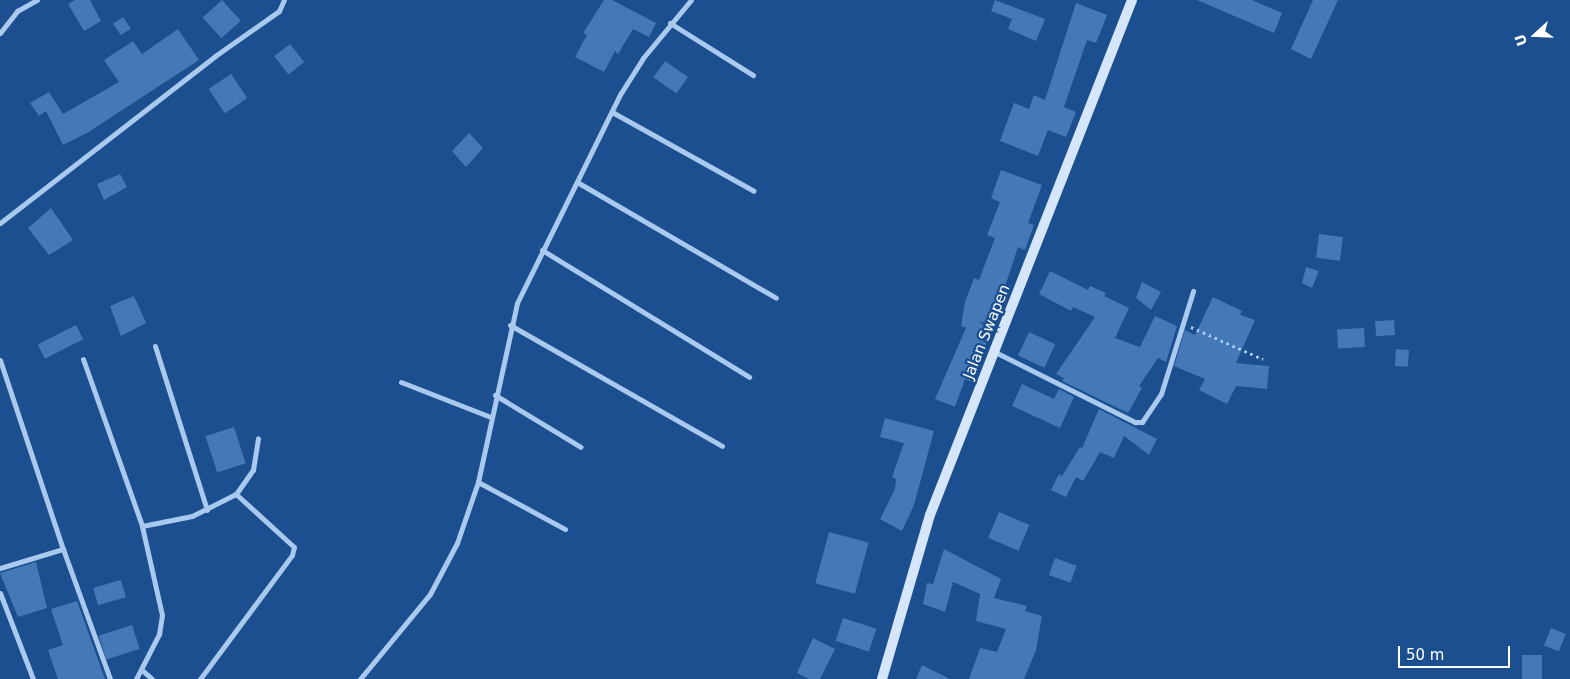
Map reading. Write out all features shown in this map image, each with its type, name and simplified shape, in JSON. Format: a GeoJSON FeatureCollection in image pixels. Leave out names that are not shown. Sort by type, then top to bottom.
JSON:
{"type":"FeatureCollection","features":[{"type":"Feature","properties":{"kind":"main road","name":"Jalan Swapen"},"geometry":{"type":"LineString","coordinates":[[882,679],[930,515],[1132,0]]}},
{"type":"Feature","properties":{"kind":"street"},"geometry":{"type":"LineString","coordinates":[[0,33],[17,11],[37,0]]}},
{"type":"Feature","properties":{"kind":"street"},"geometry":{"type":"LineString","coordinates":[[0,223],[215,56],[280,11],[284,0]]}},
{"type":"Feature","properties":{"kind":"street"},"geometry":{"type":"LineString","coordinates":[[360,679],[430,594],[457,543],[478,482],[510,325],[517,303],[612,112],[643,58],[670,23],[691,0]]}},
{"type":"Feature","properties":{"kind":"street"},"geometry":{"type":"LineString","coordinates":[[670,23],[753,75]]}},
{"type":"Feature","properties":{"kind":"street"},"geometry":{"type":"LineString","coordinates":[[612,112],[754,191]]}},
{"type":"Feature","properties":{"kind":"street"},"geometry":{"type":"LineString","coordinates":[[577,182],[776,298]]}},
{"type":"Feature","properties":{"kind":"street"},"geometry":{"type":"LineString","coordinates":[[542,250],[749,377]]}},
{"type":"Feature","properties":{"kind":"street"},"geometry":{"type":"LineString","coordinates":[[995,352],[1135,422],[1142,422],[1161,394],[1193,291]]}},
{"type":"Feature","properties":{"kind":"street"},"geometry":{"type":"LineString","coordinates":[[510,325],[722,446]]}},
{"type":"Feature","properties":{"kind":"street"},"geometry":{"type":"LineString","coordinates":[[155,346],[207,510]]}},
{"type":"Feature","properties":{"kind":"street"},"geometry":{"type":"LineString","coordinates":[[83,359],[142,526],[162,615],[159,634],[136,679]]}},
{"type":"Feature","properties":{"kind":"street"},"geometry":{"type":"LineString","coordinates":[[0,360],[63,550],[110,679]]}},
{"type":"Feature","properties":{"kind":"street"},"geometry":{"type":"LineString","coordinates":[[401,382],[491,417]]}},
{"type":"Feature","properties":{"kind":"street"},"geometry":{"type":"LineString","coordinates":[[495,395],[581,447]]}},
{"type":"Feature","properties":{"kind":"street"},"geometry":{"type":"LineString","coordinates":[[142,526],[173,521],[207,510],[236,494],[253,470],[258,438]]}},
{"type":"Feature","properties":{"kind":"street"},"geometry":{"type":"LineString","coordinates":[[478,482],[565,529]]}},
{"type":"Feature","properties":{"kind":"street"},"geometry":{"type":"LineString","coordinates":[[200,679],[292,555],[294,547],[236,494]]}},
{"type":"Feature","properties":{"kind":"street"},"geometry":{"type":"LineString","coordinates":[[0,568],[63,550]]}},
{"type":"Feature","properties":{"kind":"street"},"geometry":{"type":"LineString","coordinates":[[0,593],[33,679]]}},
{"type":"Feature","properties":{"kind":"street"},"geometry":{"type":"LineString","coordinates":[[142,670],[152,679]]}},
{"type":"Feature","properties":{"kind":"path"},"geometry":{"type":"LineString","coordinates":[[1183,324],[1263,359]]}},
{"type":"Feature","properties":{"kind":"building"},"geometry":{"type":"Polygon","coordinates":[[[75,0],[90,0],[101,21],[84,31],[68,4],[75,0]]]}},
{"type":"Feature","properties":{"kind":"building"},"geometry":{"type":"Polygon","coordinates":[[[222,0],[241,21],[221,38],[203,17],[222,0]]]}},
{"type":"Feature","properties":{"kind":"building"},"geometry":{"type":"Polygon","coordinates":[[[604,0],[612,0],[656,23],[649,37],[633,29],[618,54],[615,51],[604,72],[575,57],[587,35],[583,33],[604,0]]]}},
{"type":"Feature","properties":{"kind":"building"},"geometry":{"type":"Polygon","coordinates":[[[995,0],[1045,19],[1036,41],[1008,29],[1012,19],[991,11],[995,0]]]}},
{"type":"Feature","properties":{"kind":"building"},"geometry":{"type":"Polygon","coordinates":[[[1197,0],[1252,0],[1282,13],[1274,33],[1197,0]]]}},
{"type":"Feature","properties":{"kind":"building"},"geometry":{"type":"Polygon","coordinates":[[[1313,0],[1338,0],[1311,59],[1291,49],[1313,0]]]}},
{"type":"Feature","properties":{"kind":"building"},"geometry":{"type":"Polygon","coordinates":[[[1076,3],[1107,15],[1096,43],[1087,40],[1064,107],[1076,112],[1066,137],[1048,130],[1038,156],[1000,141],[1014,103],[1029,109],[1034,95],[1045,100],[1076,3]]]}},
{"type":"Feature","properties":{"kind":"building"},"geometry":{"type":"Polygon","coordinates":[[[123,17],[131,29],[121,35],[113,24],[123,17]]]}},
{"type":"Feature","properties":{"kind":"building"},"geometry":{"type":"Polygon","coordinates":[[[178,29],[199,60],[87,133],[63,145],[46,111],[39,116],[30,103],[49,92],[63,114],[119,82],[104,60],[133,41],[142,54],[178,29]]]}},
{"type":"Feature","properties":{"kind":"building"},"geometry":{"type":"Polygon","coordinates":[[[290,44],[304,62],[288,74],[274,56],[290,44]]]}},
{"type":"Feature","properties":{"kind":"building"},"geometry":{"type":"Polygon","coordinates":[[[665,61],[688,77],[676,93],[654,77],[665,61]]]}},
{"type":"Feature","properties":{"kind":"building"},"geometry":{"type":"Polygon","coordinates":[[[231,74],[247,98],[225,113],[209,89],[231,74]]]}},
{"type":"Feature","properties":{"kind":"building"},"geometry":{"type":"Polygon","coordinates":[[[469,133],[483,148],[466,167],[452,151],[469,133]]]}},
{"type":"Feature","properties":{"kind":"building"},"geometry":{"type":"Polygon","coordinates":[[[1001,170],[1042,185],[1028,223],[1034,225],[1025,250],[1018,247],[985,347],[971,382],[965,379],[955,407],[935,399],[966,328],[961,326],[965,302],[974,278],[979,280],[995,238],[987,235],[1000,202],[991,198],[1001,170]]]}},
{"type":"Feature","properties":{"kind":"building"},"geometry":{"type":"Polygon","coordinates":[[[120,174],[127,187],[104,200],[97,184],[120,174]]]}},
{"type":"Feature","properties":{"kind":"building"},"geometry":{"type":"Polygon","coordinates":[[[51,208],[73,240],[49,255],[28,228],[51,208]]]}},
{"type":"Feature","properties":{"kind":"building"},"geometry":{"type":"Polygon","coordinates":[[[1319,234],[1343,237],[1340,261],[1316,258],[1319,234]]]}},
{"type":"Feature","properties":{"kind":"building"},"geometry":{"type":"Polygon","coordinates":[[[1306,267],[1319,271],[1312,288],[1302,283],[1306,267]]]}},
{"type":"Feature","properties":{"kind":"building"},"geometry":{"type":"Polygon","coordinates":[[[1050,271],[1088,290],[1090,286],[1106,293],[1104,296],[1129,308],[1115,338],[1140,347],[1155,316],[1177,326],[1166,362],[1158,358],[1139,386],[1142,388],[1128,413],[1062,381],[1064,378],[1056,374],[1095,317],[1073,307],[1071,311],[1039,294],[1050,271]]]}},
{"type":"Feature","properties":{"kind":"building"},"geometry":{"type":"Polygon","coordinates":[[[1142,282],[1161,292],[1151,310],[1136,298],[1142,282]]]}},
{"type":"Feature","properties":{"kind":"building"},"geometry":{"type":"Polygon","coordinates":[[[134,296],[146,323],[121,336],[110,306],[134,296]]]}},
{"type":"Feature","properties":{"kind":"building"},"geometry":{"type":"Polygon","coordinates":[[[1213,297],[1242,311],[1240,315],[1255,320],[1236,363],[1269,366],[1267,389],[1236,386],[1227,404],[1199,390],[1205,379],[1174,366],[1185,330],[1195,335],[1213,297]]]}},
{"type":"Feature","properties":{"kind":"building"},"geometry":{"type":"Polygon","coordinates":[[[1394,320],[1395,335],[1376,336],[1375,321],[1394,320]]]}},
{"type":"Feature","properties":{"kind":"building"},"geometry":{"type":"Polygon","coordinates":[[[76,325],[83,339],[45,359],[38,345],[76,325]]]}},
{"type":"Feature","properties":{"kind":"building"},"geometry":{"type":"Polygon","coordinates":[[[1364,328],[1365,347],[1338,348],[1337,329],[1364,328]]]}},
{"type":"Feature","properties":{"kind":"building"},"geometry":{"type":"Polygon","coordinates":[[[1029,332],[1055,344],[1044,368],[1018,356],[1029,332]]]}},
{"type":"Feature","properties":{"kind":"building"},"geometry":{"type":"Polygon","coordinates":[[[1396,349],[1409,350],[1408,367],[1395,366],[1396,349]]]}},
{"type":"Feature","properties":{"kind":"building"},"geometry":{"type":"Polygon","coordinates":[[[1022,384],[1054,399],[1059,389],[1074,397],[1060,428],[1012,406],[1022,384]]]}},
{"type":"Feature","properties":{"kind":"building"},"geometry":{"type":"Polygon","coordinates":[[[1099,409],[1157,439],[1149,455],[1124,436],[1114,458],[1100,452],[1083,481],[1076,477],[1066,497],[1051,490],[1059,474],[1062,476],[1080,447],[1082,448],[1099,409]]]}},
{"type":"Feature","properties":{"kind":"building"},"geometry":{"type":"Polygon","coordinates":[[[885,418],[934,431],[914,505],[902,531],[880,519],[895,489],[896,479],[892,477],[904,443],[880,437],[885,418]]]}},
{"type":"Feature","properties":{"kind":"building"},"geometry":{"type":"Polygon","coordinates":[[[234,427],[246,463],[217,472],[205,436],[234,427]]]}},
{"type":"Feature","properties":{"kind":"building"},"geometry":{"type":"Polygon","coordinates":[[[999,512],[1029,525],[1018,551],[988,538],[999,512]]]}},
{"type":"Feature","properties":{"kind":"building"},"geometry":{"type":"Polygon","coordinates":[[[829,532],[869,543],[855,594],[815,583],[829,532]]]}},
{"type":"Feature","properties":{"kind":"building"},"geometry":{"type":"Polygon","coordinates":[[[944,549],[1001,579],[994,598],[1027,606],[1025,611],[1042,616],[1036,650],[1024,679],[969,679],[980,648],[997,652],[1006,629],[976,621],[980,594],[953,582],[945,612],[923,604],[927,583],[933,584],[944,549]]]}},
{"type":"Feature","properties":{"kind":"building"},"geometry":{"type":"Polygon","coordinates":[[[1055,558],[1077,566],[1070,583],[1049,575],[1055,558]]]}},
{"type":"Feature","properties":{"kind":"building"},"geometry":{"type":"Polygon","coordinates":[[[36,562],[47,608],[18,617],[0,573],[36,562]]]}},
{"type":"Feature","properties":{"kind":"building"},"geometry":{"type":"Polygon","coordinates":[[[121,580],[126,597],[98,605],[93,588],[121,580]]]}},
{"type":"Feature","properties":{"kind":"building"},"geometry":{"type":"Polygon","coordinates":[[[77,601],[105,679],[58,679],[48,650],[63,645],[51,609],[77,601]]]}},
{"type":"Feature","properties":{"kind":"building"},"geometry":{"type":"Polygon","coordinates":[[[843,618],[876,629],[869,652],[836,641],[843,618]]]}},
{"type":"Feature","properties":{"kind":"building"},"geometry":{"type":"Polygon","coordinates":[[[132,625],[140,649],[106,660],[99,636],[132,625]]]}},
{"type":"Feature","properties":{"kind":"building"},"geometry":{"type":"Polygon","coordinates":[[[1551,628],[1566,634],[1559,652],[1544,646],[1551,628]]]}},
{"type":"Feature","properties":{"kind":"building"},"geometry":{"type":"Polygon","coordinates":[[[813,638],[835,649],[820,679],[809,679],[797,673],[813,638]]]}},
{"type":"Feature","properties":{"kind":"building"},"geometry":{"type":"Polygon","coordinates":[[[1522,655],[1542,655],[1542,679],[1522,679],[1522,655]]]}},
{"type":"Feature","properties":{"kind":"building"},"geometry":{"type":"Polygon","coordinates":[[[922,665],[950,679],[916,679],[922,665]]]}}]}
